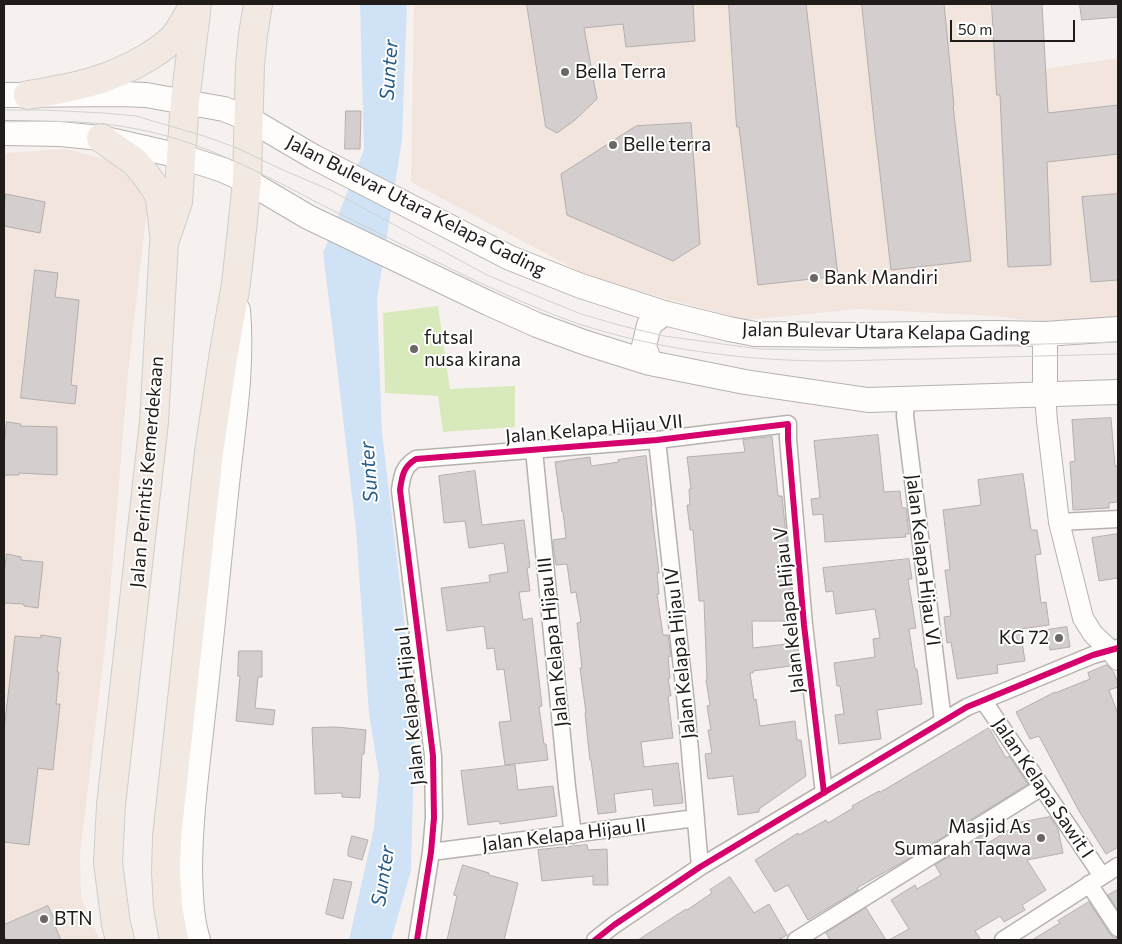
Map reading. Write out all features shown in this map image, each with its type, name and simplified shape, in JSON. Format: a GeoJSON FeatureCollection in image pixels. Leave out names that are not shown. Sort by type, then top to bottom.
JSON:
{"type":"FeatureCollection","features":[{"type":"Feature","properties":{"kind":"highway"},"geometry":{"type":"LineString","coordinates":[[16,95],[64,90],[96,82],[140,62],[162,49],[176,36],[196,4]]}},
{"type":"Feature","properties":{"kind":"highway","name":"Jalan Perintis Kemerdekaan"},"geometry":{"type":"LineString","coordinates":[[120,940],[112,899],[108,863],[111,805],[154,422],[164,243],[178,202],[184,101],[196,4]]}},
{"type":"Feature","properties":{"kind":"highway"},"geometry":{"type":"LineString","coordinates":[[174,940],[168,906],[166,872],[167,837],[209,452],[236,284],[248,181],[250,65],[258,4]]}},
{"type":"Feature","properties":{"kind":"highway"},"geometry":{"type":"LineString","coordinates":[[101,138],[135,162],[154,188],[160,199],[164,243]]}},
{"type":"Feature","properties":{"kind":"main road","name":"Jalan Bulevar Utara Kelapa Gading"},"geometry":{"type":"LineString","coordinates":[[16,95],[146,95],[224,109],[249,119],[314,157],[510,258],[581,286],[664,314],[755,334],[1045,334],[1118,329]]}},
{"type":"Feature","properties":{"kind":"main road"},"geometry":{"type":"LineString","coordinates":[[4,132],[101,138],[180,156],[223,170],[248,181],[308,217],[490,304],[537,325],[650,363],[745,382],[868,400],[1007,395],[1045,390],[1075,394],[1118,392]]}},
{"type":"Feature","properties":{"kind":"main road"},"geometry":{"type":"LineString","coordinates":[[198,940],[191,906],[191,819],[238,369],[240,330],[236,284]]}},
{"type":"Feature","properties":{"kind":"main road"},"geometry":{"type":"LineString","coordinates":[[650,363],[644,346],[649,325],[664,314]]}},
{"type":"Feature","properties":{"kind":"main road"},"geometry":{"type":"LineString","coordinates":[[1045,334],[1045,390]]}},
{"type":"Feature","properties":{"kind":"street"},"geometry":{"type":"LineString","coordinates":[[1045,390],[1059,522],[1083,618],[1093,634],[1116,652]]}},
{"type":"Feature","properties":{"kind":"street","name":"Jalan Kelapa Hijau VI"},"geometry":{"type":"LineString","coordinates":[[906,399],[905,416],[943,722]]}},
{"type":"Feature","properties":{"kind":"street","name":"Jalan Kelapa Hijau VII"},"geometry":{"type":"LineString","coordinates":[[405,469],[416,459],[422,458],[657,440],[788,424]]}},
{"type":"Feature","properties":{"kind":"street","name":"Jalan Kelapa Hijau V"},"geometry":{"type":"LineString","coordinates":[[788,424],[804,625],[824,793]]}},
{"type":"Feature","properties":{"kind":"street","name":"Jalan Kelapa Hijau IV"},"geometry":{"type":"LineString","coordinates":[[657,440],[686,705],[700,867]]}},
{"type":"Feature","properties":{"kind":"street","name":"Jalan Kelapa Hijau III"},"geometry":{"type":"LineString","coordinates":[[534,450],[572,835]]}},
{"type":"Feature","properties":{"kind":"street","name":"Jalan Kelapa Hijau I"},"geometry":{"type":"LineString","coordinates":[[405,469],[400,490],[434,756],[434,818],[431,852],[417,940]]}},
{"type":"Feature","properties":{"kind":"street"},"geometry":{"type":"LineString","coordinates":[[1059,522],[1118,519]]}},
{"type":"Feature","properties":{"kind":"street"},"geometry":{"type":"LineString","coordinates":[[595,940],[700,867],[967,707],[1093,655],[1116,652]]}},
{"type":"Feature","properties":{"kind":"street","name":"Jalan Kelapa Sawit I"},"geometry":{"type":"LineString","coordinates":[[983,700],[1042,787],[1096,880],[1118,928]]}},
{"type":"Feature","properties":{"kind":"street"},"geometry":{"type":"LineString","coordinates":[[796,940],[1042,787]]}},
{"type":"Feature","properties":{"kind":"street","name":"Jalan Kelapa Hijau II"},"geometry":{"type":"LineString","coordinates":[[431,852],[696,818]]}},
{"type":"Feature","properties":{"kind":"street"},"geometry":{"type":"LineString","coordinates":[[1008,939],[1118,866]]}},
{"type":"Feature","properties":{"kind":"shaded area"},"geometry":{"type":"Polygon","coordinates":[[[414,4],[1036,4],[1043,69],[1118,58],[1118,321],[1067,325],[995,316],[859,309],[745,320],[594,279],[411,182],[414,4]]]}},
{"type":"Feature","properties":{"kind":"shaded area"},"geometry":{"type":"Polygon","coordinates":[[[66,149],[127,165],[147,208],[128,373],[107,630],[80,854],[81,898],[100,940],[4,940],[4,153],[66,149]]]}},
{"type":"Feature","properties":{"kind":"green space","name":"futsal nusa kirana"},"geometry":{"type":"Polygon","coordinates":[[[438,306],[450,389],[515,386],[515,427],[443,432],[438,396],[385,393],[383,313],[438,306]]]}},
{"type":"Feature","properties":{"kind":"water","name":"Sunter"},"geometry":{"type":"Polygon","coordinates":[[[360,4],[407,4],[402,140],[377,300],[382,432],[415,712],[411,871],[391,940],[349,940],[374,828],[379,775],[369,714],[356,530],[323,253],[364,150],[360,4]]]}},
{"type":"Feature","properties":{"kind":"building","name":"Bella Terra"},"geometry":{"type":"Polygon","coordinates":[[[527,4],[693,4],[695,41],[626,47],[623,24],[584,28],[597,99],[575,120],[557,133],[546,127],[527,4]]]}},
{"type":"Feature","properties":{"kind":"building"},"geometry":{"type":"Polygon","coordinates":[[[729,4],[806,4],[838,276],[758,285],[739,127],[737,127],[729,4]]]}},
{"type":"Feature","properties":{"kind":"building"},"geometry":{"type":"Polygon","coordinates":[[[862,4],[944,4],[953,106],[971,261],[891,270],[862,4]]]}},
{"type":"Feature","properties":{"kind":"building"},"geometry":{"type":"Polygon","coordinates":[[[992,4],[1042,4],[1048,113],[1118,105],[1118,154],[1047,162],[1051,265],[1008,267],[1000,95],[997,95],[992,4]]]}},
{"type":"Feature","properties":{"kind":"building"},"geometry":{"type":"Polygon","coordinates":[[[1080,4],[1118,4],[1118,17],[1082,20],[1080,4]]]}},
{"type":"Feature","properties":{"kind":"building"},"geometry":{"type":"Polygon","coordinates":[[[346,111],[361,111],[360,149],[345,149],[346,111]]]}},
{"type":"Feature","properties":{"kind":"building"},"geometry":{"type":"Polygon","coordinates":[[[691,123],[700,244],[673,261],[567,215],[561,174],[636,126],[691,123]]]}},
{"type":"Feature","properties":{"kind":"building"},"geometry":{"type":"Polygon","coordinates":[[[6,194],[45,202],[40,233],[4,226],[6,194]]]}},
{"type":"Feature","properties":{"kind":"building"},"geometry":{"type":"Polygon","coordinates":[[[1118,194],[1118,280],[1091,282],[1082,197],[1118,194]]]}},
{"type":"Feature","properties":{"kind":"building"},"geometry":{"type":"Polygon","coordinates":[[[35,270],[58,273],[55,297],[79,300],[71,385],[77,386],[75,404],[21,398],[35,270]]]}},
{"type":"Feature","properties":{"kind":"building"},"geometry":{"type":"Polygon","coordinates":[[[1111,418],[1115,466],[1118,466],[1118,502],[1109,503],[1109,508],[1073,510],[1070,462],[1075,461],[1072,420],[1111,418]]]}},
{"type":"Feature","properties":{"kind":"building"},"geometry":{"type":"Polygon","coordinates":[[[7,422],[21,424],[20,426],[57,427],[57,475],[19,473],[19,475],[4,475],[4,445],[7,422]]]}},
{"type":"Feature","properties":{"kind":"building"},"geometry":{"type":"Polygon","coordinates":[[[878,435],[884,492],[900,491],[902,508],[906,508],[909,534],[905,534],[906,537],[825,542],[823,514],[813,515],[811,499],[820,498],[814,441],[878,435]]]}},
{"type":"Feature","properties":{"kind":"building"},"geometry":{"type":"Polygon","coordinates":[[[772,437],[778,496],[782,496],[790,574],[791,621],[752,621],[753,648],[795,643],[798,665],[750,673],[760,726],[795,721],[797,740],[801,740],[806,776],[759,809],[759,812],[738,815],[733,776],[708,779],[705,754],[712,753],[708,730],[711,730],[707,706],[710,705],[706,680],[704,601],[699,601],[693,530],[690,530],[687,505],[690,505],[689,489],[691,489],[687,457],[745,452],[743,440],[772,437]]]}},
{"type":"Feature","properties":{"kind":"building"},"geometry":{"type":"Polygon","coordinates":[[[646,456],[659,573],[657,573],[659,594],[657,594],[663,635],[668,635],[671,656],[668,657],[670,678],[668,678],[671,696],[668,696],[673,738],[641,742],[644,767],[678,763],[683,803],[654,806],[652,789],[614,794],[616,812],[598,814],[580,668],[582,668],[577,623],[581,622],[576,592],[571,593],[567,564],[556,565],[553,545],[553,540],[566,538],[555,462],[590,457],[591,466],[646,456]]]}},
{"type":"Feature","properties":{"kind":"building"},"geometry":{"type":"Polygon","coordinates":[[[475,471],[482,525],[524,520],[530,567],[527,568],[530,591],[519,592],[523,620],[532,618],[542,706],[539,707],[548,760],[505,765],[499,722],[511,721],[504,669],[497,670],[494,648],[487,649],[484,626],[447,631],[441,588],[490,582],[489,575],[508,572],[504,543],[469,548],[465,521],[444,523],[439,476],[475,471]]]}},
{"type":"Feature","properties":{"kind":"building"},"geometry":{"type":"Polygon","coordinates":[[[1023,474],[1031,530],[1037,530],[1041,554],[1035,555],[1041,603],[1046,602],[1049,625],[1020,629],[1025,661],[997,665],[998,673],[957,679],[951,642],[947,643],[944,617],[951,616],[945,570],[950,570],[943,510],[981,505],[978,480],[1023,474]]]}},
{"type":"Feature","properties":{"kind":"building"},"geometry":{"type":"Polygon","coordinates":[[[1118,534],[1118,578],[1099,581],[1092,538],[1118,534]]]}},
{"type":"Feature","properties":{"kind":"building"},"geometry":{"type":"Polygon","coordinates":[[[7,554],[21,557],[21,560],[43,562],[38,608],[24,606],[24,604],[4,603],[4,573],[7,554]]]}},
{"type":"Feature","properties":{"kind":"building"},"geometry":{"type":"Polygon","coordinates":[[[909,559],[912,579],[908,579],[916,628],[909,629],[922,704],[877,710],[881,739],[839,744],[835,715],[844,714],[834,663],[875,657],[873,639],[880,638],[875,609],[836,614],[833,591],[826,592],[823,568],[909,559]]]}},
{"type":"Feature","properties":{"kind":"building","name":"KG 72"},"geometry":{"type":"Polygon","coordinates":[[[1067,627],[1070,647],[1050,650],[1047,630],[1067,627]]]}},
{"type":"Feature","properties":{"kind":"building"},"geometry":{"type":"Polygon","coordinates":[[[41,635],[61,638],[56,704],[60,704],[53,770],[38,768],[29,845],[4,842],[4,730],[15,636],[41,638],[41,635]]]}},
{"type":"Feature","properties":{"kind":"building"},"geometry":{"type":"Polygon","coordinates":[[[239,651],[262,651],[262,677],[258,677],[255,708],[275,710],[273,725],[236,721],[240,676],[238,676],[239,651]]]}},
{"type":"Feature","properties":{"kind":"building"},"geometry":{"type":"Polygon","coordinates":[[[1107,665],[1113,671],[1118,683],[1118,687],[1109,690],[1118,714],[1118,847],[1106,854],[1079,811],[1039,736],[1030,739],[1016,712],[1055,692],[1090,679],[1088,673],[1107,665]]]}},
{"type":"Feature","properties":{"kind":"building"},"geometry":{"type":"Polygon","coordinates":[[[336,727],[366,730],[364,754],[362,754],[360,798],[342,797],[342,793],[315,794],[312,728],[336,727]]]}},
{"type":"Feature","properties":{"kind":"building"},"geometry":{"type":"Polygon","coordinates":[[[989,728],[1006,758],[1009,756],[1028,784],[808,920],[788,885],[775,892],[755,860],[798,833],[799,835],[826,820],[828,823],[853,808],[852,806],[880,792],[989,728]]]}},
{"type":"Feature","properties":{"kind":"building"},"geometry":{"type":"Polygon","coordinates":[[[515,765],[518,790],[553,786],[557,816],[500,824],[499,821],[468,825],[461,771],[515,765]]]}},
{"type":"Feature","properties":{"kind":"building"},"geometry":{"type":"Polygon","coordinates":[[[1050,817],[1058,829],[1063,853],[1027,860],[1046,890],[1022,905],[1025,910],[1004,922],[1000,916],[975,931],[981,940],[889,940],[909,929],[891,900],[915,885],[917,889],[941,875],[935,865],[984,835],[988,843],[1015,826],[1013,824],[1050,817]]]}},
{"type":"Feature","properties":{"kind":"building"},"geometry":{"type":"Polygon","coordinates":[[[352,836],[368,840],[362,860],[348,856],[352,836]]]}},
{"type":"Feature","properties":{"kind":"building"},"geometry":{"type":"Polygon","coordinates":[[[587,845],[588,850],[607,849],[608,885],[593,885],[593,876],[542,881],[538,850],[587,845]]]}},
{"type":"Feature","properties":{"kind":"building"},"geometry":{"type":"Polygon","coordinates":[[[463,865],[518,883],[504,940],[447,940],[457,896],[454,895],[463,865]]]}},
{"type":"Feature","properties":{"kind":"building"},"geometry":{"type":"Polygon","coordinates":[[[730,877],[754,913],[769,904],[787,935],[778,940],[638,940],[712,893],[710,890],[730,877]]]}},
{"type":"Feature","properties":{"kind":"building"},"geometry":{"type":"Polygon","coordinates":[[[334,879],[352,882],[343,919],[326,914],[334,879]]]}},
{"type":"Feature","properties":{"kind":"building"},"geometry":{"type":"Polygon","coordinates":[[[1118,890],[1118,910],[1108,895],[1118,890]]]}},
{"type":"Feature","properties":{"kind":"building"},"geometry":{"type":"Polygon","coordinates":[[[1089,902],[1110,934],[1118,938],[1118,940],[1032,940],[1060,923],[1058,921],[1089,902]]]}},
{"type":"Feature","properties":{"kind":"building"},"geometry":{"type":"Polygon","coordinates":[[[48,906],[61,940],[6,940],[4,925],[48,906]]]}},
{"type":"Feature","properties":{"kind":"building"},"geometry":{"type":"Polygon","coordinates":[[[866,908],[886,940],[830,940],[826,933],[866,908]]]}},
{"type":"Feature","properties":{"kind":"tram line"},"geometry":{"type":"LineString","coordinates":[[4,110],[44,110],[136,116],[204,136],[237,148],[330,190],[487,275],[581,314],[664,336],[759,349],[825,350],[1118,342]]}},
{"type":"Feature","properties":{"kind":"tram line"},"geometry":{"type":"LineString","coordinates":[[4,122],[54,121],[104,124],[137,129],[186,142],[254,170],[435,261],[524,303],[608,333],[670,347],[765,359],[827,361],[1118,354]]}},
{"type":"Feature","properties":{"kind":"cycle path"},"geometry":{"type":"LineString","coordinates":[[417,940],[431,852],[434,818],[433,756],[400,490],[404,472],[408,465],[416,459],[657,440],[788,424],[804,625],[824,793]]}},
{"type":"Feature","properties":{"kind":"cycle path"},"geometry":{"type":"LineString","coordinates":[[595,940],[700,867],[967,707],[1093,655],[1118,648]]}},
{"type":"Feature","properties":{"kind":"place","name":"Bella Terra"},"geometry":{"type":"Point","coordinates":[565,72]}},
{"type":"Feature","properties":{"kind":"place","name":"Belle terra"},"geometry":{"type":"Point","coordinates":[613,145]}},
{"type":"Feature","properties":{"kind":"place","name":"Bank Mandiri"},"geometry":{"type":"Point","coordinates":[814,278]}},
{"type":"Feature","properties":{"kind":"place","name":"futsal nusa kirana"},"geometry":{"type":"Point","coordinates":[414,349]}},
{"type":"Feature","properties":{"kind":"place","name":"KG 72"},"geometry":{"type":"Point","coordinates":[1059,638]}},
{"type":"Feature","properties":{"kind":"place","name":"Masjid As Sumarah Taqwa"},"geometry":{"type":"Point","coordinates":[1041,838]}},
{"type":"Feature","properties":{"kind":"place","name":"BTN"},"geometry":{"type":"Point","coordinates":[44,919]}}]}
